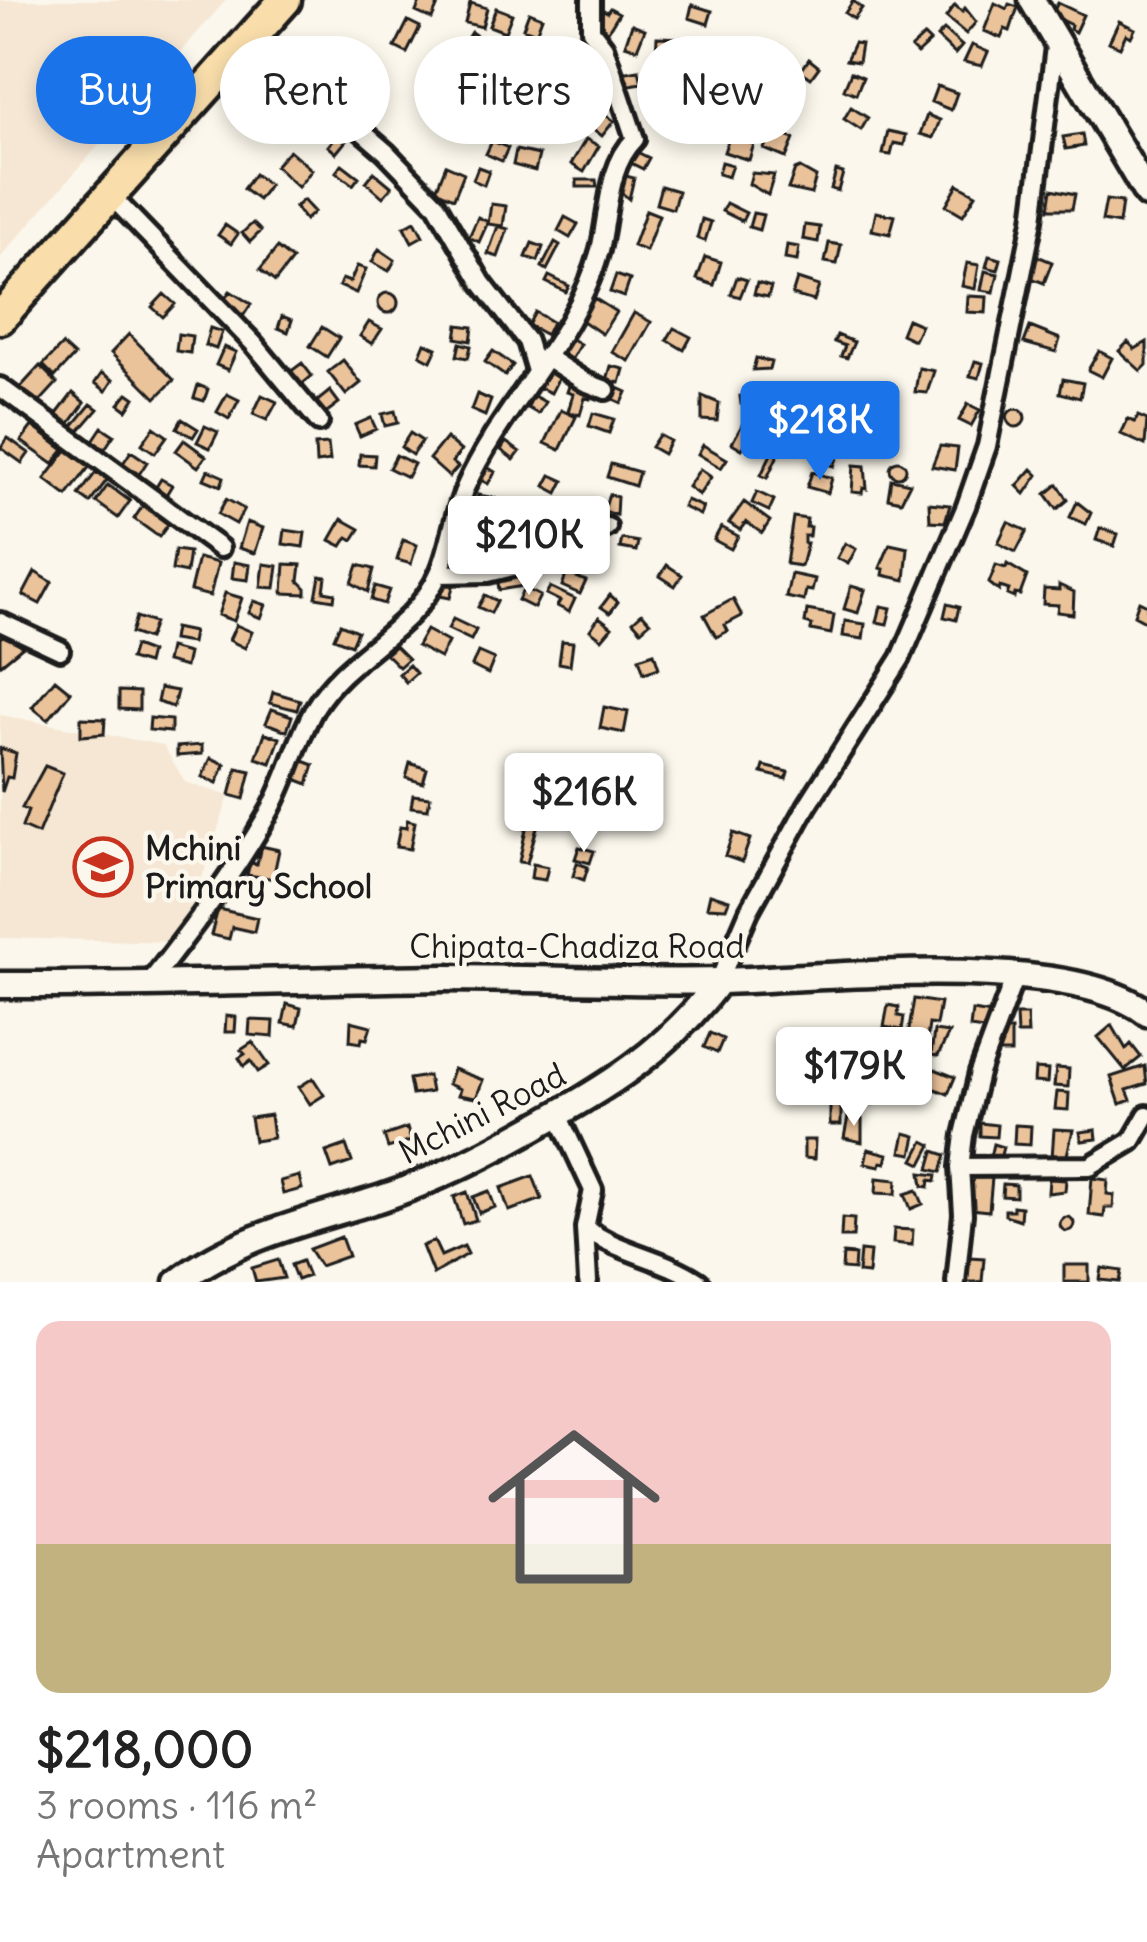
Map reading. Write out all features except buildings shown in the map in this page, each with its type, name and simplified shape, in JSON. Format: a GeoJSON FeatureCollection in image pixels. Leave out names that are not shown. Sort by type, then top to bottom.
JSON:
{"type":"FeatureCollection","features":[{"type":"Feature","properties":{"kind":"highway"},"geometry":{"type":"LineString","coordinates":[[252,36],[285,0]]}},
{"type":"Feature","properties":{"kind":"highway"},"geometry":{"type":"LineString","coordinates":[[0,318],[220,71]]}},
{"type":"Feature","properties":{"kind":"main road"},"geometry":{"type":"LineString","coordinates":[[1032,0],[1147,194]]}},
{"type":"Feature","properties":{"kind":"main road","name":"Chipata-Chadiza Road"},"geometry":{"type":"LineString","coordinates":[[0,985],[1015,976],[1088,988],[1147,1013]]}},
{"type":"Feature","properties":{"kind":"main road","name":"Mchini Road"},"geometry":{"type":"LineString","coordinates":[[196,1277],[260,1234],[454,1172],[558,1115],[654,1054],[695,1014],[719,981]]}},
{"type":"Feature","properties":{"kind":"street"},"geometry":{"type":"LineString","coordinates":[[148,986],[213,902],[271,811],[316,706],[401,625],[439,574],[466,484],[584,294],[600,248],[607,202],[620,163],[635,139],[604,47],[591,30],[591,0]]}},
{"type":"Feature","properties":{"kind":"street"},"geometry":{"type":"LineString","coordinates":[[719,981],[749,911],[808,806],[901,658],[966,506],[986,446],[1034,220],[1056,38]]}},
{"type":"Feature","properties":{"kind":"street"},"geometry":{"type":"LineString","coordinates":[[377,144],[436,204],[482,283],[540,363],[606,390]]}},
{"type":"Feature","properties":{"kind":"street"},"geometry":{"type":"LineString","coordinates":[[110,195],[254,344],[319,422]]}},
{"type":"Feature","properties":{"kind":"street"},"geometry":{"type":"LineString","coordinates":[[0,387],[220,548]]}},
{"type":"Feature","properties":{"kind":"street"},"geometry":{"type":"LineString","coordinates":[[439,574],[488,573],[532,562],[607,527]]}},
{"type":"Feature","properties":{"kind":"street"},"geometry":{"type":"LineString","coordinates":[[0,622],[60,650]]}},
{"type":"Feature","properties":{"kind":"street"},"geometry":{"type":"LineString","coordinates":[[956,1282],[963,1214],[960,1167],[979,1073],[1015,976]]}},
{"type":"Feature","properties":{"kind":"street"},"geometry":{"type":"LineString","coordinates":[[558,1115],[592,1190],[585,1228],[588,1282]]}},
{"type":"Feature","properties":{"kind":"street"},"geometry":{"type":"LineString","coordinates":[[960,1167],[1090,1166],[1132,1142],[1147,1115]]}},
{"type":"Feature","properties":{"kind":"street"},"geometry":{"type":"LineString","coordinates":[[585,1228],[607,1245],[663,1261],[699,1282]]}},
{"type":"Feature","properties":{"kind":"shaded area"},"geometry":{"type":"Polygon","coordinates":[[[0,0],[226,0],[194,36],[36,36],[36,144],[100,144],[0,258],[0,0]]]}},
{"type":"Feature","properties":{"kind":"shaded area","name":"Mchini Primary School"},"geometry":{"type":"Polygon","coordinates":[[[0,715],[163,745],[185,782],[229,796],[181,942],[0,938],[0,715]]]}},
{"type":"Feature","properties":{"kind":"place","name":"Mchini Primary School"},"geometry":{"type":"Point","coordinates":[103,867]}}]}
